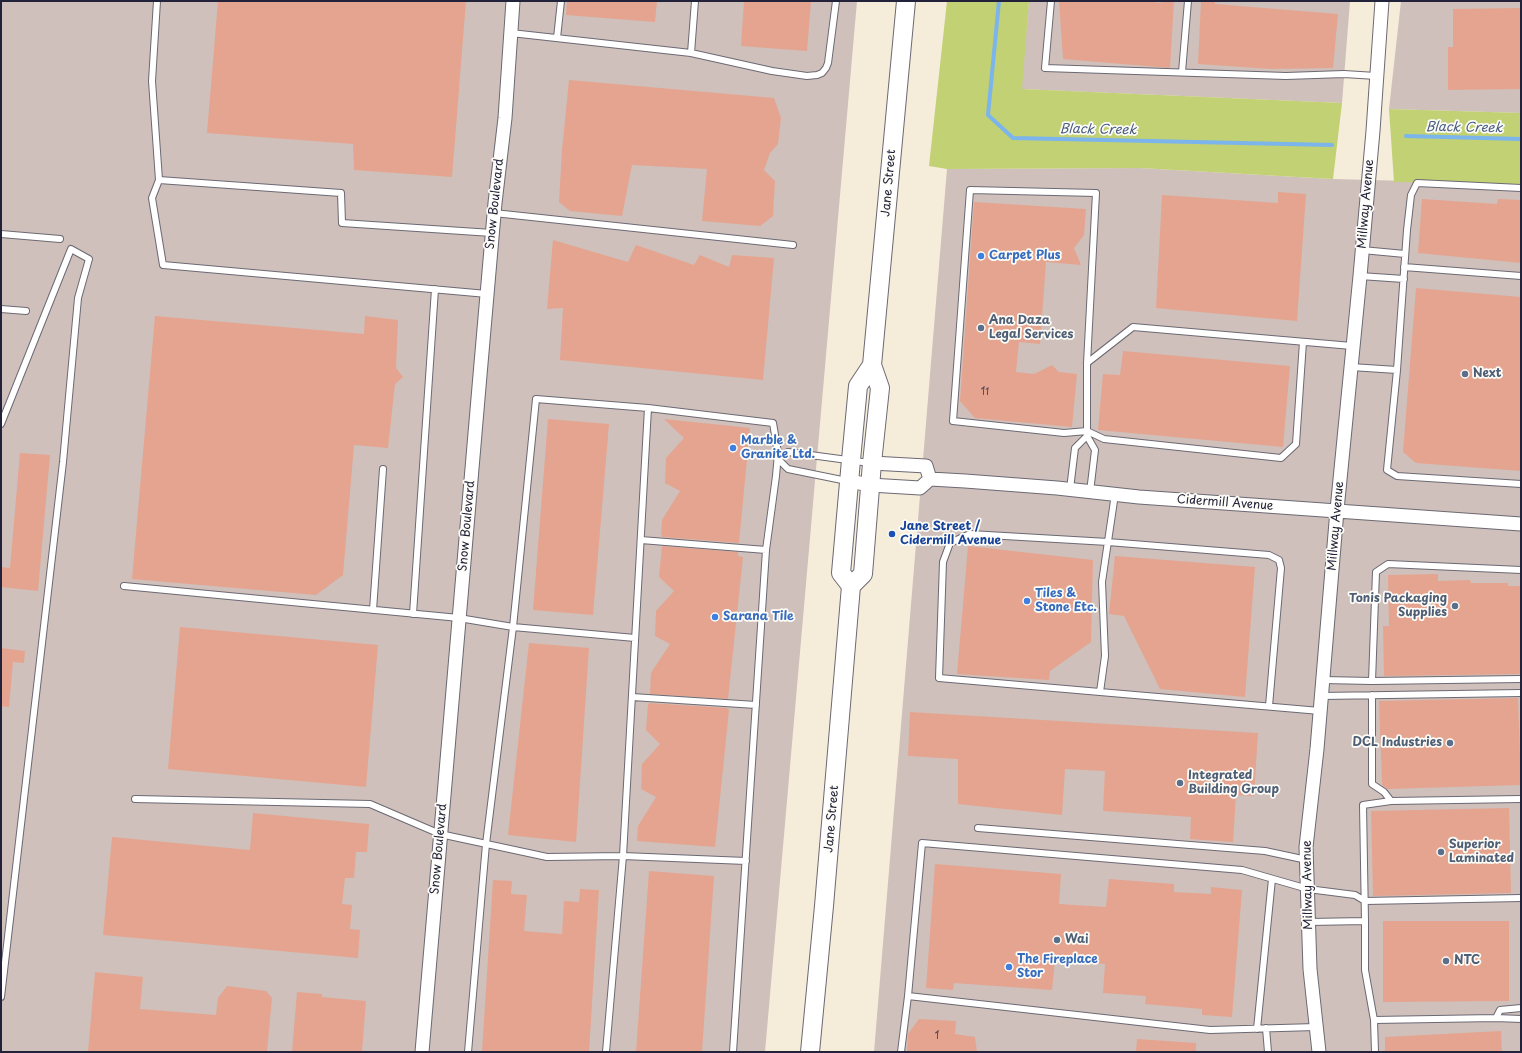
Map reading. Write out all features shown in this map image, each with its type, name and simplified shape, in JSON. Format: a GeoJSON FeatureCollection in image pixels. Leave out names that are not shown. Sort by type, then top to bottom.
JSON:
{"type":"FeatureCollection","features":[{"type":"Feature","properties":{"kind":"main road","name":"Jane Street"},"geometry":{"type":"LineString","coordinates":[[810,1052],[825,899],[851,586],[863,574],[870,484],[880,388],[872,365],[906,1]]}},
{"type":"Feature","properties":{"kind":"main road","name":"Jane Street"},"geometry":{"type":"LineString","coordinates":[[851,586],[841,573],[858,386],[872,365]]}},
{"type":"Feature","properties":{"kind":"street","name":"Snow Boulevard"},"geometry":{"type":"LineString","coordinates":[[422,1052],[492,233],[505,118],[513,1]]}},
{"type":"Feature","properties":{"kind":"street","name":"Millway Avenue"},"geometry":{"type":"LineString","coordinates":[[1319,1052],[1310,969],[1306,847],[1323,680],[1352,346],[1360,276],[1382,1]]}},
{"type":"Feature","properties":{"kind":"street"},"geometry":{"type":"LineString","coordinates":[[849,481],[920,488],[930,479],[926,466],[872,463]]}},
{"type":"Feature","properties":{"kind":"street","name":"Cidermill Avenue"},"geometry":{"type":"LineString","coordinates":[[930,479],[1521,524]]}},
{"type":"Feature","properties":{"kind":"lane"},"geometry":{"type":"LineString","coordinates":[[157,1],[152,81],[159,180],[152,198],[163,265],[487,294]]}},
{"type":"Feature","properties":{"kind":"lane"},"geometry":{"type":"LineString","coordinates":[[557,38],[561,1]]}},
{"type":"Feature","properties":{"kind":"lane"},"geometry":{"type":"LineString","coordinates":[[691,53],[695,1]]}},
{"type":"Feature","properties":{"kind":"lane"},"geometry":{"type":"LineString","coordinates":[[511,33],[691,53],[772,70],[807,76],[817,76],[822,73],[828,63],[836,1]]}},
{"type":"Feature","properties":{"kind":"lane"},"geometry":{"type":"LineString","coordinates":[[1051,1],[1045,68],[1286,76],[1344,74],[1376,76]]}},
{"type":"Feature","properties":{"kind":"lane"},"geometry":{"type":"LineString","coordinates":[[1182,72],[1188,1]]}},
{"type":"Feature","properties":{"kind":"lane"},"geometry":{"type":"LineString","coordinates":[[159,180],[341,193],[342,223],[492,233]]}},
{"type":"Feature","properties":{"kind":"lane"},"geometry":{"type":"LineString","coordinates":[[1521,188],[1417,183],[1411,195],[1388,470],[1397,476],[1521,484]]}},
{"type":"Feature","properties":{"kind":"lane"},"geometry":{"type":"LineString","coordinates":[[1090,492],[1095,450],[1087,433],[1087,363],[1096,193],[970,190],[953,421],[1064,433],[1087,433],[1104,439],[1281,458],[1296,444],[1303,342]]}},
{"type":"Feature","properties":{"kind":"lane"},"geometry":{"type":"LineString","coordinates":[[494,213],[793,245]]}},
{"type":"Feature","properties":{"kind":"lane"},"geometry":{"type":"LineString","coordinates":[[1,234],[60,239]]}},
{"type":"Feature","properties":{"kind":"lane"},"geometry":{"type":"LineString","coordinates":[[1,424],[71,249],[89,259],[78,298],[63,462],[1,997]]}},
{"type":"Feature","properties":{"kind":"lane"},"geometry":{"type":"LineString","coordinates":[[1362,250],[1405,254]]}},
{"type":"Feature","properties":{"kind":"lane"},"geometry":{"type":"LineString","coordinates":[[1404,267],[1521,276]]}},
{"type":"Feature","properties":{"kind":"lane"},"geometry":{"type":"LineString","coordinates":[[1360,276],[1404,279]]}},
{"type":"Feature","properties":{"kind":"lane"},"geometry":{"type":"LineString","coordinates":[[413,614],[435,290]]}},
{"type":"Feature","properties":{"kind":"lane"},"geometry":{"type":"LineString","coordinates":[[1,309],[26,311]]}},
{"type":"Feature","properties":{"kind":"lane"},"geometry":{"type":"LineString","coordinates":[[1087,363],[1133,327],[1352,346]]}},
{"type":"Feature","properties":{"kind":"lane"},"geometry":{"type":"LineString","coordinates":[[1351,366],[1397,370]]}},
{"type":"Feature","properties":{"kind":"lane"},"geometry":{"type":"LineString","coordinates":[[468,1052],[486,844],[513,627],[536,399],[648,408],[773,423],[777,458],[776,476],[766,550],[733,1052]]}},
{"type":"Feature","properties":{"kind":"lane"},"geometry":{"type":"LineString","coordinates":[[606,1052],[622,856],[648,408]]}},
{"type":"Feature","properties":{"kind":"lane"},"geometry":{"type":"LineString","coordinates":[[1070,489],[1075,448],[1087,433]]}},
{"type":"Feature","properties":{"kind":"lane"},"geometry":{"type":"LineString","coordinates":[[777,458],[788,452],[872,463]]}},
{"type":"Feature","properties":{"kind":"lane"},"geometry":{"type":"LineString","coordinates":[[777,458],[788,469],[849,481]]}},
{"type":"Feature","properties":{"kind":"lane"},"geometry":{"type":"LineString","coordinates":[[373,610],[383,469]]}},
{"type":"Feature","properties":{"kind":"lane"},"geometry":{"type":"LineString","coordinates":[[1100,692],[1105,656],[1102,582],[1115,494]]}},
{"type":"Feature","properties":{"kind":"lane"},"geometry":{"type":"LineString","coordinates":[[1269,706],[1281,568],[1279,560],[1269,555],[1108,542],[970,534],[950,543],[943,562],[939,678],[1320,711]]}},
{"type":"Feature","properties":{"kind":"lane"},"geometry":{"type":"LineString","coordinates":[[641,540],[766,550]]}},
{"type":"Feature","properties":{"kind":"lane"},"geometry":{"type":"LineString","coordinates":[[1372,681],[1376,572],[1388,564],[1521,570]]}},
{"type":"Feature","properties":{"kind":"lane"},"geometry":{"type":"LineString","coordinates":[[124,586],[459,618],[513,627],[635,638]]}},
{"type":"Feature","properties":{"kind":"lane"},"geometry":{"type":"LineString","coordinates":[[1323,680],[1372,681],[1521,679]]}},
{"type":"Feature","properties":{"kind":"lane"},"geometry":{"type":"LineString","coordinates":[[1321,696],[1521,693]]}},
{"type":"Feature","properties":{"kind":"lane"},"geometry":{"type":"LineString","coordinates":[[1372,695],[1372,784],[1384,792],[1391,801]]}},
{"type":"Feature","properties":{"kind":"lane"},"geometry":{"type":"LineString","coordinates":[[632,697],[756,705]]}},
{"type":"Feature","properties":{"kind":"lane"},"geometry":{"type":"LineString","coordinates":[[135,799],[370,804],[440,834],[547,857],[622,856],[746,861]]}},
{"type":"Feature","properties":{"kind":"lane"},"geometry":{"type":"LineString","coordinates":[[1375,1052],[1374,1020],[1365,970],[1366,921],[1363,805],[1391,801],[1521,799]]}},
{"type":"Feature","properties":{"kind":"lane"},"geometry":{"type":"LineString","coordinates":[[978,828],[1266,851],[1307,860]]}},
{"type":"Feature","properties":{"kind":"lane"},"geometry":{"type":"LineString","coordinates":[[901,1052],[908,996],[922,843],[1242,870],[1308,889],[1355,895],[1365,901],[1521,898]]}},
{"type":"Feature","properties":{"kind":"lane"},"geometry":{"type":"LineString","coordinates":[[1257,1029],[1272,878]]}},
{"type":"Feature","properties":{"kind":"lane"},"geometry":{"type":"LineString","coordinates":[[1309,922],[1366,921]]}},
{"type":"Feature","properties":{"kind":"lane"},"geometry":{"type":"LineString","coordinates":[[908,996],[1210,1030],[1316,1027]]}},
{"type":"Feature","properties":{"kind":"lane"},"geometry":{"type":"LineString","coordinates":[[1496,1018],[1500,1010],[1521,1008]]}},
{"type":"Feature","properties":{"kind":"lane"},"geometry":{"type":"LineString","coordinates":[[1374,1020],[1521,1019]]}},
{"type":"Feature","properties":{"kind":"lane"},"geometry":{"type":"LineString","coordinates":[[1266,1028],[1268,1052]]}},
{"type":"Feature","properties":{"kind":"shaded area"},"geometry":{"type":"Polygon","coordinates":[[[1,1],[857,1],[765,1052],[1,1052],[1,1]]]}},
{"type":"Feature","properties":{"kind":"shaded area"},"geometry":{"type":"Polygon","coordinates":[[[1029,1],[1350,1],[1342,103],[1021,89],[1029,1]]]}},
{"type":"Feature","properties":{"kind":"shaded area"},"geometry":{"type":"Polygon","coordinates":[[[1401,1],[1521,1],[1521,113],[1389,109],[1401,1]]]}},
{"type":"Feature","properties":{"kind":"shaded area"},"geometry":{"type":"Polygon","coordinates":[[[1140,168],[1333,179],[1521,184],[1521,1052],[874,1052],[947,169],[1140,168]]]}},
{"type":"Feature","properties":{"kind":"green space"},"geometry":{"type":"Polygon","coordinates":[[[947,1],[1029,1],[1022,89],[1342,103],[1333,179],[1140,168],[947,169],[929,166],[947,1]]]}},
{"type":"Feature","properties":{"kind":"green space"},"geometry":{"type":"Polygon","coordinates":[[[1389,109],[1521,113],[1521,184],[1394,182],[1389,109]]]}},
{"type":"Feature","properties":{"kind":"building"},"geometry":{"type":"Polygon","coordinates":[[[218,1],[466,1],[452,177],[354,170],[353,144],[207,133],[218,1]]]}},
{"type":"Feature","properties":{"kind":"building"},"geometry":{"type":"Polygon","coordinates":[[[567,1],[657,1],[655,22],[566,15],[567,1]]]}},
{"type":"Feature","properties":{"kind":"building"},"geometry":{"type":"Polygon","coordinates":[[[744,1],[811,1],[807,51],[741,46],[744,1]]]}},
{"type":"Feature","properties":{"kind":"building"},"geometry":{"type":"Polygon","coordinates":[[[1059,1],[1144,1],[1161,3],[1161,1],[1174,1],[1170,68],[1063,59],[1059,1]]]}},
{"type":"Feature","properties":{"kind":"building"},"geometry":{"type":"Polygon","coordinates":[[[1201,1],[1215,1],[1215,4],[1338,14],[1333,68],[1272,69],[1198,64],[1201,1]]]}},
{"type":"Feature","properties":{"kind":"building"},"geometry":{"type":"Polygon","coordinates":[[[1521,8],[1521,89],[1448,90],[1448,47],[1453,47],[1453,9],[1521,8]]]}},
{"type":"Feature","properties":{"kind":"building"},"geometry":{"type":"Polygon","coordinates":[[[569,80],[774,98],[781,118],[778,144],[770,153],[764,170],[775,181],[773,216],[760,226],[702,221],[707,169],[632,165],[622,216],[570,211],[559,202],[562,150],[569,80]]]}},
{"type":"Feature","properties":{"kind":"building"},"geometry":{"type":"Polygon","coordinates":[[[1278,192],[1306,194],[1297,321],[1156,308],[1162,195],[1278,203],[1278,192]]]}},
{"type":"Feature","properties":{"kind":"building"},"geometry":{"type":"Polygon","coordinates":[[[1422,199],[1497,204],[1498,199],[1521,200],[1521,263],[1418,253],[1422,199]]]}},
{"type":"Feature","properties":{"kind":"building"},"geometry":{"type":"Polygon","coordinates":[[[974,202],[1086,209],[1084,235],[1074,248],[1081,265],[1046,262],[1040,344],[1019,342],[1016,372],[1034,374],[1052,365],[1059,372],[1077,374],[1072,427],[975,418],[960,401],[974,202]]]}},
{"type":"Feature","properties":{"kind":"building"},"geometry":{"type":"Polygon","coordinates":[[[553,240],[628,262],[636,245],[694,265],[700,255],[729,267],[732,255],[774,258],[763,380],[560,360],[563,308],[547,309],[553,240]]]}},
{"type":"Feature","properties":{"kind":"building","name":"Next"},"geometry":{"type":"Polygon","coordinates":[[[1416,288],[1521,297],[1521,471],[1416,463],[1403,452],[1416,288]]]}},
{"type":"Feature","properties":{"kind":"building"},"geometry":{"type":"Polygon","coordinates":[[[155,316],[364,334],[365,316],[398,320],[396,368],[403,377],[395,384],[388,448],[354,445],[343,575],[316,595],[132,579],[155,316]]]}},
{"type":"Feature","properties":{"kind":"building"},"geometry":{"type":"Polygon","coordinates":[[[1123,351],[1290,366],[1283,447],[1098,430],[1103,374],[1120,375],[1123,351]]]}},
{"type":"Feature","properties":{"kind":"building"},"geometry":{"type":"Polygon","coordinates":[[[548,419],[609,424],[593,615],[533,610],[548,419]]]}},
{"type":"Feature","properties":{"kind":"building"},"geometry":{"type":"Polygon","coordinates":[[[664,419],[750,428],[739,543],[662,537],[662,520],[680,491],[665,483],[666,458],[684,438],[664,419]]]}},
{"type":"Feature","properties":{"kind":"building"},"geometry":{"type":"Polygon","coordinates":[[[20,453],[50,455],[38,591],[1,587],[1,567],[10,568],[20,453]]]}},
{"type":"Feature","properties":{"kind":"building"},"geometry":{"type":"Polygon","coordinates":[[[662,546],[738,552],[738,556],[743,557],[728,699],[650,694],[651,673],[670,644],[655,636],[656,611],[674,591],[659,577],[662,546]]]}},
{"type":"Feature","properties":{"kind":"building","name":"Tiles & Stone Etc."},"geometry":{"type":"Polygon","coordinates":[[[968,546],[1093,560],[1091,642],[1050,671],[1049,680],[957,674],[968,546]]]}},
{"type":"Feature","properties":{"kind":"building"},"geometry":{"type":"Polygon","coordinates":[[[1115,556],[1255,567],[1245,697],[1160,689],[1124,616],[1109,614],[1115,556]]]}},
{"type":"Feature","properties":{"kind":"building","name":"Tonis Packaging Supplies"},"geometry":{"type":"Polygon","coordinates":[[[1438,574],[1438,581],[1470,580],[1471,583],[1508,583],[1508,586],[1521,586],[1521,674],[1384,676],[1383,626],[1389,626],[1388,575],[1438,574]]]}},
{"type":"Feature","properties":{"kind":"building"},"geometry":{"type":"Polygon","coordinates":[[[180,627],[378,645],[366,787],[168,769],[180,627]]]}},
{"type":"Feature","properties":{"kind":"building"},"geometry":{"type":"Polygon","coordinates":[[[529,643],[589,648],[576,842],[508,835],[529,643]]]}},
{"type":"Feature","properties":{"kind":"building"},"geometry":{"type":"Polygon","coordinates":[[[1,648],[25,651],[24,663],[13,662],[9,707],[1,706],[1,648]]]}},
{"type":"Feature","properties":{"kind":"building","name":"DCL Industries"},"geometry":{"type":"Polygon","coordinates":[[[1518,698],[1521,785],[1387,789],[1382,785],[1379,701],[1518,698]]]}},
{"type":"Feature","properties":{"kind":"building"},"geometry":{"type":"Polygon","coordinates":[[[649,703],[728,708],[727,709],[729,710],[715,847],[637,841],[638,826],[656,797],[641,789],[642,764],[660,744],[646,730],[649,703]]]}},
{"type":"Feature","properties":{"kind":"building","name":"Integrated Building Group"},"geometry":{"type":"Polygon","coordinates":[[[910,712],[1258,733],[1254,796],[1236,795],[1233,842],[1190,839],[1191,817],[1103,811],[1105,771],[1065,769],[1062,815],[958,804],[958,759],[908,756],[910,712]]]}},
{"type":"Feature","properties":{"kind":"building","name":"Superior Laminated"},"geometry":{"type":"Polygon","coordinates":[[[1509,808],[1511,893],[1373,896],[1371,811],[1509,808]]]}},
{"type":"Feature","properties":{"kind":"building"},"geometry":{"type":"Polygon","coordinates":[[[253,813],[369,824],[367,852],[356,852],[354,878],[345,878],[342,904],[352,905],[350,929],[360,930],[358,958],[103,935],[112,837],[250,850],[253,813]]]}},
{"type":"Feature","properties":{"kind":"building"},"geometry":{"type":"Polygon","coordinates":[[[935,864],[1061,874],[1059,904],[1106,907],[1109,879],[1174,884],[1174,892],[1211,894],[1211,887],[1242,890],[1232,1017],[1202,1015],[1202,1009],[1145,1004],[1146,996],[1103,993],[1105,964],[1055,960],[1052,990],[954,983],[953,990],[926,988],[935,864]]]}},
{"type":"Feature","properties":{"kind":"building"},"geometry":{"type":"Polygon","coordinates":[[[649,871],[714,876],[702,1052],[636,1052],[649,871]]]}},
{"type":"Feature","properties":{"kind":"building"},"geometry":{"type":"Polygon","coordinates":[[[493,880],[512,881],[511,894],[527,895],[524,931],[562,934],[564,901],[579,902],[580,889],[599,890],[589,1052],[482,1052],[493,880]]]}},
{"type":"Feature","properties":{"kind":"building","name":"NTC"},"geometry":{"type":"Polygon","coordinates":[[[1383,921],[1509,921],[1509,1001],[1383,1002],[1383,921]]]}},
{"type":"Feature","properties":{"kind":"building"},"geometry":{"type":"Polygon","coordinates":[[[95,972],[143,977],[140,1009],[216,1015],[218,998],[227,986],[266,991],[272,998],[267,1052],[88,1052],[95,972]]]}},
{"type":"Feature","properties":{"kind":"building"},"geometry":{"type":"Polygon","coordinates":[[[297,992],[322,994],[322,997],[366,1001],[362,1052],[292,1052],[297,992]]]}},
{"type":"Feature","properties":{"kind":"building"},"geometry":{"type":"Polygon","coordinates":[[[919,1019],[956,1021],[955,1034],[975,1037],[977,1052],[907,1052],[908,1034],[919,1019]]]}},
{"type":"Feature","properties":{"kind":"building"},"geometry":{"type":"Polygon","coordinates":[[[1501,1031],[1502,1052],[1385,1052],[1385,1037],[1501,1031]]]}},
{"type":"Feature","properties":{"kind":"building"},"geometry":{"type":"Polygon","coordinates":[[[1137,1039],[1196,1043],[1196,1052],[1136,1052],[1137,1039]]]}},
{"type":"Feature","properties":{"kind":"waterway","name":"Black Creek"},"geometry":{"type":"LineString","coordinates":[[999,1],[988,115],[1013,138],[1332,145]]}},
{"type":"Feature","properties":{"kind":"waterway","name":"Black Creek"},"geometry":{"type":"LineString","coordinates":[[1406,136],[1521,139]]}},
{"type":"Feature","properties":{"kind":"place","name":"Carpet Plus"},"geometry":{"type":"Point","coordinates":[981,256]}},
{"type":"Feature","properties":{"kind":"place","name":"Ana Daza Legal Services"},"geometry":{"type":"Point","coordinates":[981,328]}},
{"type":"Feature","properties":{"kind":"place","name":"Next"},"geometry":{"type":"Point","coordinates":[1465,374]}},
{"type":"Feature","properties":{"kind":"place","name":"Marble & Granite Ltd."},"geometry":{"type":"Point","coordinates":[733,448]}},
{"type":"Feature","properties":{"kind":"place","name":"Jane Street / Cidermill Avenue"},"geometry":{"type":"Point","coordinates":[892,534]}},
{"type":"Feature","properties":{"kind":"place","name":"Tiles & Stone Etc."},"geometry":{"type":"Point","coordinates":[1027,601]}},
{"type":"Feature","properties":{"kind":"place","name":"Tonis Packaging Supplies"},"geometry":{"type":"Point","coordinates":[1455,606]}},
{"type":"Feature","properties":{"kind":"place","name":"Sarana Tile"},"geometry":{"type":"Point","coordinates":[715,617]}},
{"type":"Feature","properties":{"kind":"place","name":"DCL Industries"},"geometry":{"type":"Point","coordinates":[1450,743]}},
{"type":"Feature","properties":{"kind":"place","name":"Integrated Building Group"},"geometry":{"type":"Point","coordinates":[1180,783]}},
{"type":"Feature","properties":{"kind":"place","name":"Superior Laminated"},"geometry":{"type":"Point","coordinates":[1441,852]}},
{"type":"Feature","properties":{"kind":"place","name":"Wai"},"geometry":{"type":"Point","coordinates":[1057,940]}},
{"type":"Feature","properties":{"kind":"place","name":"NTC"},"geometry":{"type":"Point","coordinates":[1446,961]}},
{"type":"Feature","properties":{"kind":"place","name":"The Fireplace Stor"},"geometry":{"type":"Point","coordinates":[1009,967]}}]}
